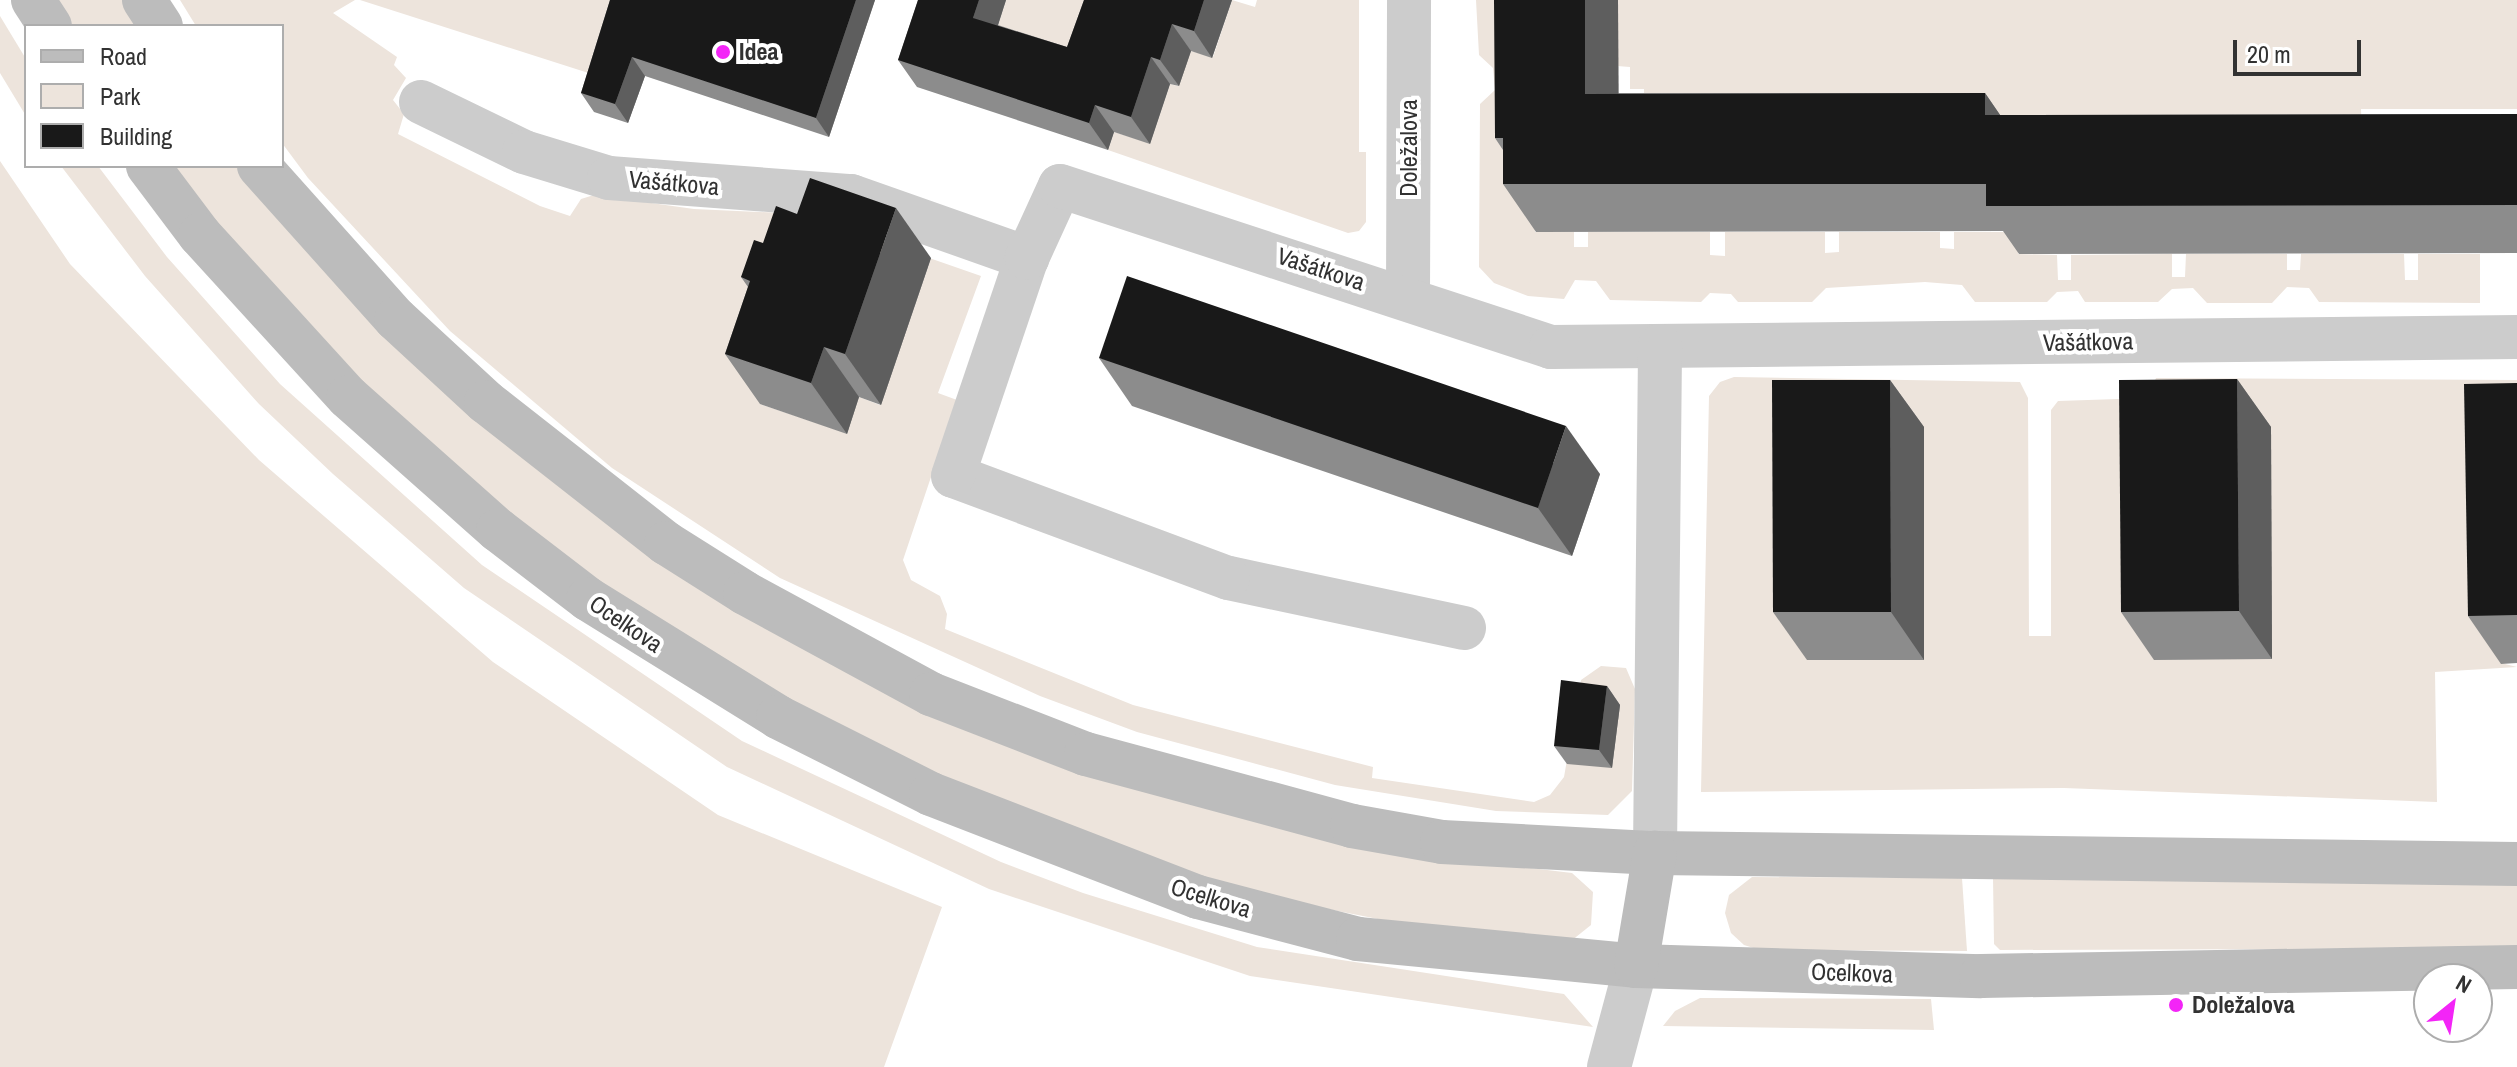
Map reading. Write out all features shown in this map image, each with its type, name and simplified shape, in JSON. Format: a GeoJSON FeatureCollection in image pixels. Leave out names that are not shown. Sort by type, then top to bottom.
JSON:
{"type":"FeatureCollection","features":[{"type":"Feature","properties":{"kind":"street"},"geometry":{"type":"LineString","coordinates":[[33,0],[49,24]]}},
{"type":"Feature","properties":{"kind":"street"},"geometry":{"type":"LineString","coordinates":[[144,0],[160,24]]}},
{"type":"Feature","properties":{"kind":"street","name":"Doležalova"},"geometry":{"type":"LineString","coordinates":[[1408,296],[1409,0]]}},
{"type":"Feature","properties":{"kind":"street","name":"Vašátkova"},"geometry":{"type":"LineString","coordinates":[[421,102],[524,152],[609,178],[851,196],[1027,258]]}},
{"type":"Feature","properties":{"kind":"street","name":"Ocelkova"},"geometry":{"type":"LineString","coordinates":[[150,168],[290,337],[417,462],[588,599],[778,717],[931,794],[1198,897],[1358,939],[1636,966],[1981,976],[2517,967]]}},
{"type":"Feature","properties":{"kind":"street"},"geometry":{"type":"LineString","coordinates":[[261,168],[396,319],[581,482],[745,593],[931,694],[1086,754],[1352,826],[1442,842],[1655,853],[2517,864]]}},
{"type":"Feature","properties":{"kind":"street","name":"Vašátkova"},"geometry":{"type":"LineString","coordinates":[[1464,628],[1228,578],[953,476],[1027,258],[1060,186],[1408,296],[1551,347],[2517,337]]}},
{"type":"Feature","properties":{"kind":"street"},"geometry":{"type":"LineString","coordinates":[[1609,1067],[1636,966],[1655,853],[1660,346]]}},
{"type":"Feature","properties":{"kind":"green space"},"geometry":{"type":"Polygon","coordinates":[[[46,0],[130,0],[145,24],[61,24],[46,0]]]}},
{"type":"Feature","properties":{"kind":"green space"},"geometry":{"type":"Polygon","coordinates":[[[180,0],[355,0],[333,13],[397,57],[394,65],[406,78],[393,100],[404,114],[398,134],[540,206],[570,216],[581,199],[594,195],[694,209],[803,214],[931,258],[760,404],[846,433],[859,397],[880,405],[931,259],[981,276],[938,393],[957,400],[903,560],[911,580],[940,596],[947,614],[945,629],[1133,705],[1373,767],[1372,778],[1534,802],[1550,795],[1564,777],[1581,680],[1601,666],[1626,668],[1635,689],[1632,791],[1608,815],[1496,811],[1335,785],[1137,732],[1040,696],[780,578],[612,468],[450,331],[308,178],[284,146],[284,24],[195,24],[180,0]]]}},
{"type":"Feature","properties":{"kind":"green space"},"geometry":{"type":"Polygon","coordinates":[[[360,0],[627,0],[601,77],[360,0]]]}},
{"type":"Feature","properties":{"kind":"green space"},"geometry":{"type":"Polygon","coordinates":[[[1006,0],[1112,0],[1086,74],[992,44],[1006,0]]]}},
{"type":"Feature","properties":{"kind":"green space"},"geometry":{"type":"Polygon","coordinates":[[[1232,0],[1255,7],[1257,0],[1359,0],[1359,152],[1366,152],[1366,222],[1359,231],[1348,233],[1108,150],[1114,132],[1150,143],[1170,84],[1178,86],[1191,51],[1213,57],[1232,0]]]}},
{"type":"Feature","properties":{"kind":"green space"},"geometry":{"type":"Polygon","coordinates":[[[1476,0],[1526,0],[1535,232],[1574,232],[1574,247],[1588,247],[1588,232],[1710,232],[1710,255],[1725,256],[1725,232],[1825,232],[1825,253],[1839,252],[1839,232],[1940,232],[1940,248],[1954,249],[1954,232],[2018,232],[2018,254],[2057,255],[2058,280],[2071,280],[2071,255],[2172,254],[2172,277],[2185,277],[2186,254],[2287,254],[2287,270],[2300,270],[2301,254],[2404,254],[2405,280],[2418,280],[2418,254],[2480,254],[2480,303],[2319,302],[2309,288],[2287,287],[2272,303],[2207,303],[2193,288],[2172,289],[2158,302],[2085,302],[2078,291],[2057,292],[2047,302],[1975,302],[1962,285],[1925,282],[1826,288],[1812,302],[1738,302],[1731,294],[1710,293],[1701,302],[1610,300],[1596,281],[1575,280],[1564,299],[1528,296],[1494,283],[1479,267],[1480,104],[1495,90],[1493,68],[1479,55],[1476,0]]]}},
{"type":"Feature","properties":{"kind":"green space"},"geometry":{"type":"Polygon","coordinates":[[[1617,0],[2517,0],[2517,109],[2361,109],[2363,163],[1644,101],[1644,89],[1630,89],[1630,67],[1617,66],[1617,0]]]}},
{"type":"Feature","properties":{"kind":"green space"},"geometry":{"type":"Polygon","coordinates":[[[0,16],[24,56],[24,113],[0,73],[0,16]]]}},
{"type":"Feature","properties":{"kind":"green space"},"geometry":{"type":"Polygon","coordinates":[[[0,161],[70,264],[259,460],[493,662],[718,815],[942,907],[884,1067],[0,1067],[0,161]]]}},
{"type":"Feature","properties":{"kind":"green space"},"geometry":{"type":"Polygon","coordinates":[[[63,168],[100,168],[167,257],[280,384],[482,565],[742,741],[1001,862],[1083,893],[1257,947],[1564,994],[1593,1027],[1250,976],[989,889],[727,767],[464,588],[333,474],[259,404],[145,276],[63,168]]]}},
{"type":"Feature","properties":{"kind":"green space"},"geometry":{"type":"Polygon","coordinates":[[[161,168],[249,168],[332,265],[852,667],[1414,854],[1572,873],[1593,892],[1591,925],[1571,941],[1403,924],[1263,896],[1130,859],[819,730],[459,486],[161,168]]]}},
{"type":"Feature","properties":{"kind":"green space"},"geometry":{"type":"Polygon","coordinates":[[[1734,377],[2020,382],[2028,398],[2029,636],[2051,636],[2051,410],[2058,401],[2148,398],[2156,378],[2517,380],[2501,663],[2517,667],[2435,672],[2437,802],[2064,788],[1701,792],[1709,396],[1720,382],[1734,377]]]}},
{"type":"Feature","properties":{"kind":"green space"},"geometry":{"type":"Polygon","coordinates":[[[1752,877],[1962,878],[1967,951],[1760,950],[1744,945],[1731,933],[1725,913],[1729,895],[1752,877]]]}},
{"type":"Feature","properties":{"kind":"green space"},"geometry":{"type":"Polygon","coordinates":[[[1993,877],[2517,880],[2517,948],[2000,950],[1994,944],[1993,877]]]}},
{"type":"Feature","properties":{"kind":"green space"},"geometry":{"type":"Polygon","coordinates":[[[1700,998],[1931,999],[1934,1030],[1663,1026],[1675,1011],[1700,998]]]}},
{"type":"Feature","properties":{"kind":"building"},"geometry":{"type":"Polygon","coordinates":[[[610,0],[856,0],[816,118],[632,57],[615,104],[581,93],[610,0]]]}},
{"type":"Feature","properties":{"kind":"building"},"geometry":{"type":"Polygon","coordinates":[[[918,0],[979,0],[973,18],[1067,47],[1084,0],[1204,0],[1194,31],[1172,24],[1160,60],[1151,57],[1131,117],[1095,105],[1089,123],[898,60],[918,0]]]}},
{"type":"Feature","properties":{"kind":"building"},"geometry":{"type":"Polygon","coordinates":[[[1494,0],[1585,0],[1585,94],[1985,93],[1985,115],[2517,114],[2517,205],[1986,206],[1986,184],[1503,184],[1503,138],[1495,138],[1494,0]]]}},
{"type":"Feature","properties":{"kind":"building"},"geometry":{"type":"Polygon","coordinates":[[[810,178],[896,208],[845,354],[824,347],[811,383],[725,354],[750,281],[741,277],[754,240],[763,243],[776,206],[797,214],[810,178]]]}},
{"type":"Feature","properties":{"kind":"building"},"geometry":{"type":"Polygon","coordinates":[[[1127,276],[1566,426],[1538,508],[1099,358],[1127,276]]]}},
{"type":"Feature","properties":{"kind":"building"},"geometry":{"type":"Polygon","coordinates":[[[2237,379],[2239,611],[2121,612],[2119,380],[2237,379]]]}},
{"type":"Feature","properties":{"kind":"building"},"geometry":{"type":"Polygon","coordinates":[[[1772,380],[1890,380],[1891,612],[1773,612],[1772,380]]]}},
{"type":"Feature","properties":{"kind":"building"},"geometry":{"type":"Polygon","coordinates":[[[2517,383],[2517,615],[2468,616],[2464,384],[2517,383]]]}},
{"type":"Feature","properties":{"kind":"building"},"geometry":{"type":"Polygon","coordinates":[[[1561,680],[1607,686],[1599,750],[1554,746],[1561,680]]]}},
{"type":"Feature","properties":{"kind":"place","name":"Idea"},"geometry":{"type":"Point","coordinates":[723,52]}},
{"type":"Feature","properties":{"kind":"place","name":"Doležalova"},"geometry":{"type":"Point","coordinates":[2176,1005]}}]}
